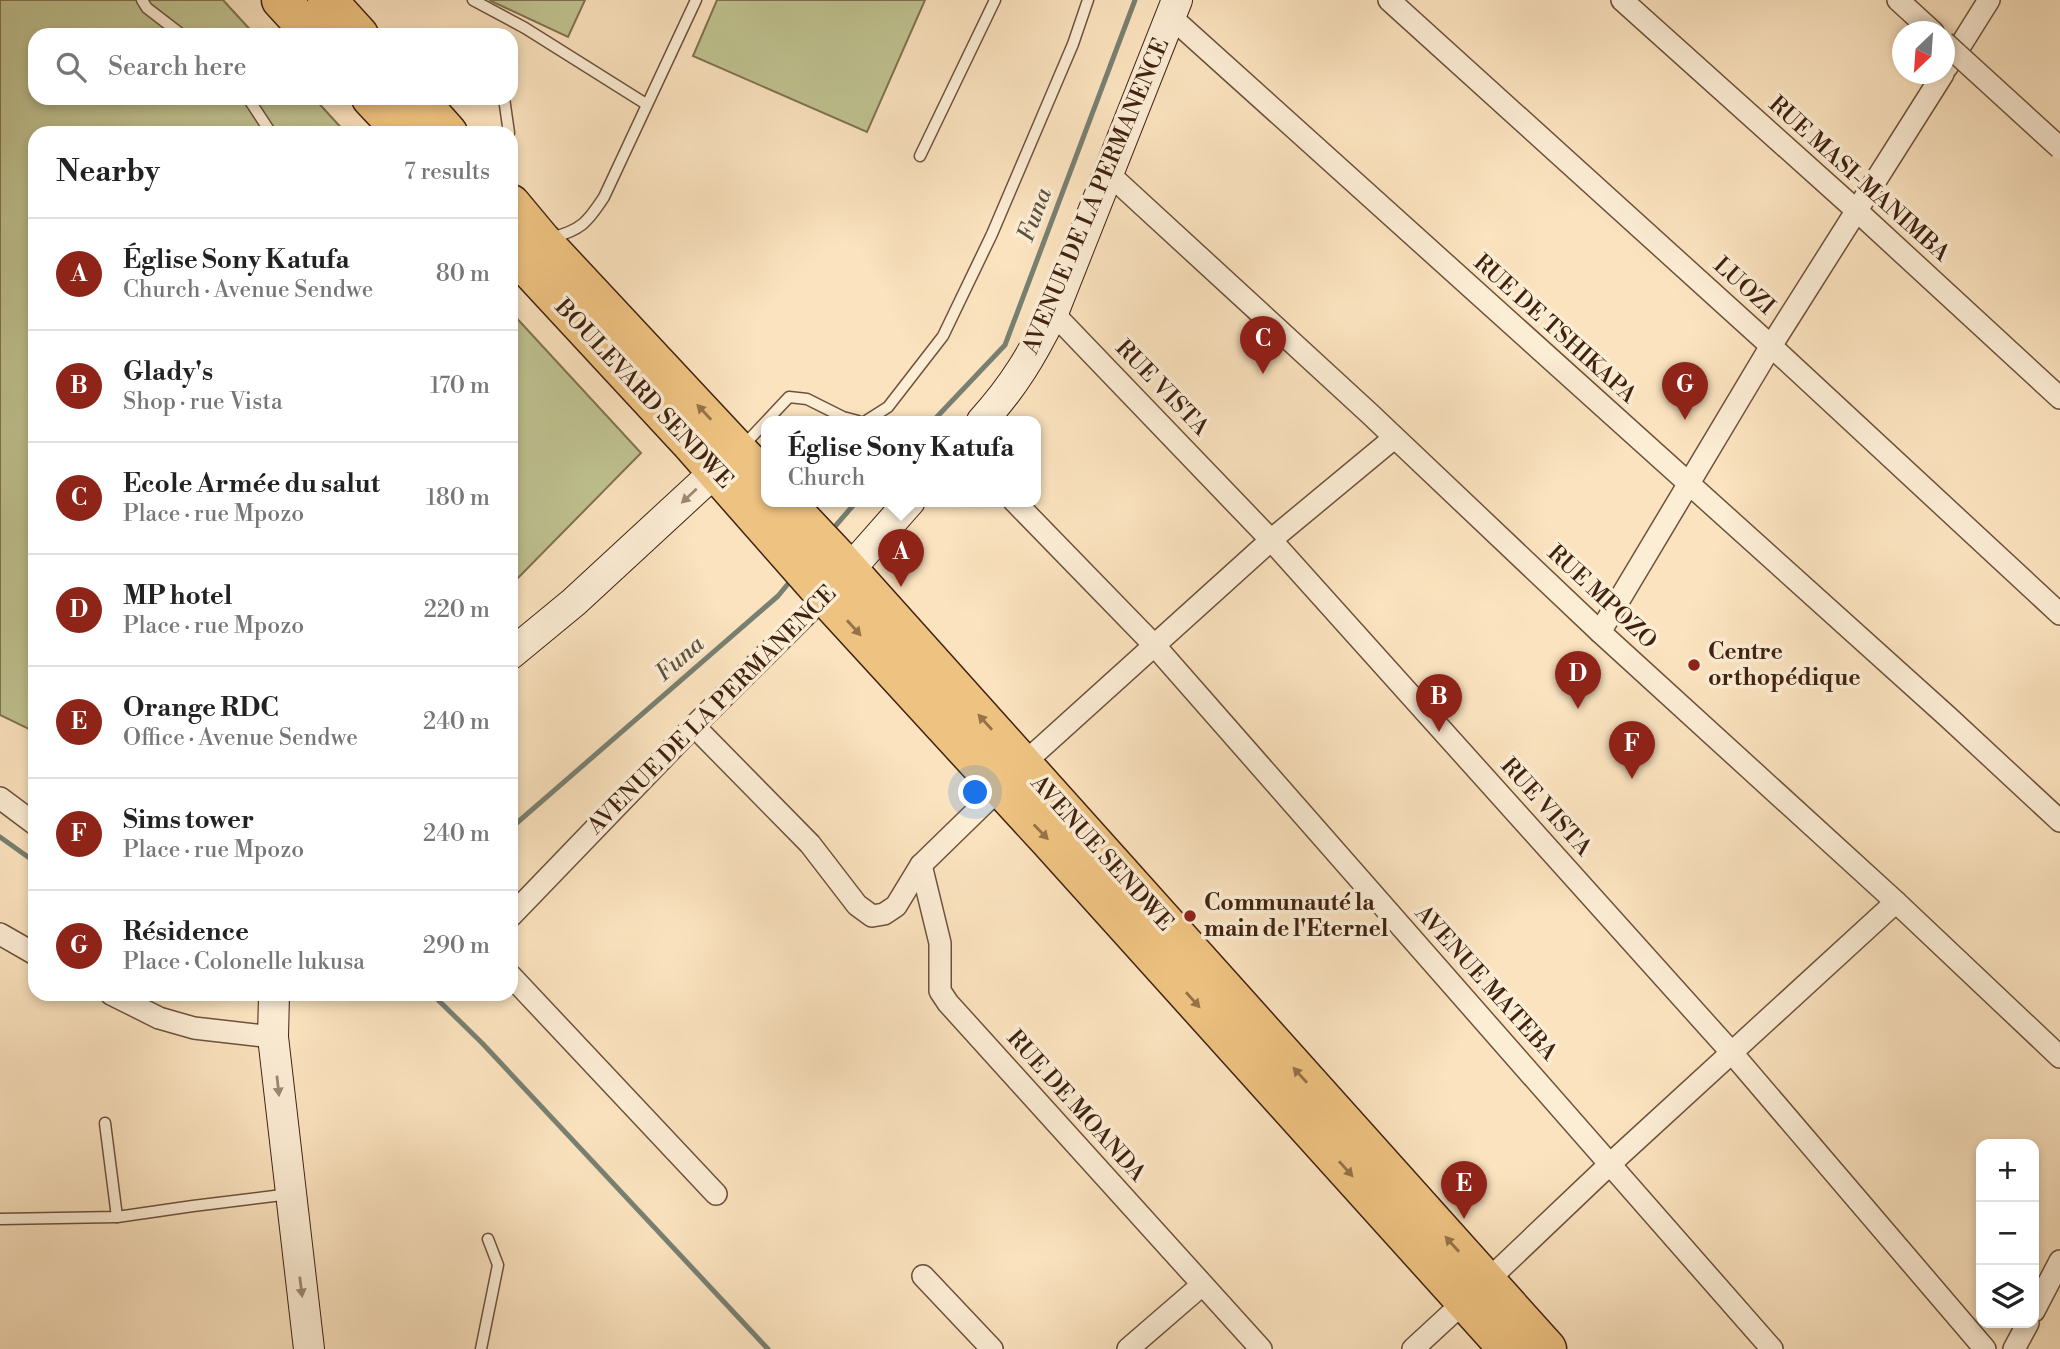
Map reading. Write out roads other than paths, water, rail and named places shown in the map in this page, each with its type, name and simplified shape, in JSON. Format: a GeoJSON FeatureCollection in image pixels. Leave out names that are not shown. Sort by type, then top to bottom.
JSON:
{"type":"FeatureCollection","features":[{"type":"Feature","properties":{"kind":"highway"},"geometry":{"type":"LineString","coordinates":[[281,0],[307,28]]}},
{"type":"Feature","properties":{"kind":"highway"},"geometry":{"type":"LineString","coordinates":[[327,0],[353,28]]}},
{"type":"Feature","properties":{"kind":"highway"},"geometry":{"type":"LineString","coordinates":[[379,105],[401,123]]}},
{"type":"Feature","properties":{"kind":"highway","name":"BOULEVARD SENDWE"},"geometry":{"type":"LineString","coordinates":[[518,225],[526,249],[761,494]]}},
{"type":"Feature","properties":{"kind":"highway","name":"BOULEVARD SENDWE"},"geometry":{"type":"LineString","coordinates":[[727,461],[761,478]]}},
{"type":"Feature","properties":{"kind":"highway","name":"AVENUE SENDWE"},"geometry":{"type":"LineString","coordinates":[[786,518],[830,575],[1481,1298],[1547,1349]]}},
{"type":"Feature","properties":{"kind":"highway","name":"AVENUE SENDWE"},"geometry":{"type":"LineString","coordinates":[[1481,1298],[1508,1349]]}},
{"type":"Feature","properties":{"kind":"main road","name":"AVENUE DE LA PERMANENCE"},"geometry":{"type":"LineString","coordinates":[[986,416],[1005,395],[1031,356],[1053,313],[1174,9]]}},
{"type":"Feature","properties":{"kind":"main road"},"geometry":{"type":"LineString","coordinates":[[518,648],[573,602],[727,461]]}},
{"type":"Feature","properties":{"kind":"main road","name":"AVENUE DE LA PERMANENCE"},"geometry":{"type":"LineString","coordinates":[[830,575],[904,507]]}},
{"type":"Feature","properties":{"kind":"main road"},"geometry":{"type":"LineString","coordinates":[[274,1001],[273,1037],[309,1349]]}},
{"type":"Feature","properties":{"kind":"street","name":"LUOZI"},"geometry":{"type":"LineString","coordinates":[[1389,0],[1771,346],[2060,614]]}},
{"type":"Feature","properties":{"kind":"street","name":"RUE MASI-MANIMBA"},"geometry":{"type":"LineString","coordinates":[[1622,0],[2060,398]]}},
{"type":"Feature","properties":{"kind":"street"},"geometry":{"type":"LineString","coordinates":[[1898,0],[1921,21]]}},
{"type":"Feature","properties":{"kind":"street"},"geometry":{"type":"LineString","coordinates":[[1955,41],[1989,0]]}},
{"type":"Feature","properties":{"kind":"street","name":"RUE DE TSHIKAPA"},"geometry":{"type":"LineString","coordinates":[[1174,9],[1689,485],[2060,821]]}},
{"type":"Feature","properties":{"kind":"street"},"geometry":{"type":"LineString","coordinates":[[1955,52],[2060,148]]}},
{"type":"Feature","properties":{"kind":"street"},"geometry":{"type":"LineString","coordinates":[[1600,632],[1771,346],[1936,84]]}},
{"type":"Feature","properties":{"kind":"street","name":"RUE MPOZO"},"geometry":{"type":"LineString","coordinates":[[1108,174],[1262,313],[1600,632],[1896,902],[2060,1057]]}},
{"type":"Feature","properties":{"kind":"street","name":"RUE VISTA"},"geometry":{"type":"LineString","coordinates":[[1053,313],[1271,540],[1732,1054],[1985,1349]]}},
{"type":"Feature","properties":{"kind":"street"},"geometry":{"type":"LineString","coordinates":[[694,726],[810,844],[857,905],[872,916],[884,914],[897,906],[921,865],[1011,776],[1271,540],[1394,438]]}},
{"type":"Feature","properties":{"kind":"street","name":"AVENUE MATEBA"},"geometry":{"type":"LineString","coordinates":[[1020,507],[1155,646],[1772,1349]]}},
{"type":"Feature","properties":{"kind":"street","name":"AVENUE DE LA PERMANENCE"},"geometry":{"type":"LineString","coordinates":[[518,909],[694,726],[830,575]]}},
{"type":"Feature","properties":{"kind":"street"},"geometry":{"type":"LineString","coordinates":[[0,798],[28,819]]}},
{"type":"Feature","properties":{"kind":"street","name":"RUE DE MOANDA"},"geometry":{"type":"LineString","coordinates":[[921,865],[940,943],[940,991],[948,1003],[1261,1349]]}},
{"type":"Feature","properties":{"kind":"street"},"geometry":{"type":"LineString","coordinates":[[1413,1349],[1481,1298],[1609,1165],[1896,902]]}},
{"type":"Feature","properties":{"kind":"street"},"geometry":{"type":"LineString","coordinates":[[0,934],[28,950]]}},
{"type":"Feature","properties":{"kind":"street"},"geometry":{"type":"LineString","coordinates":[[518,983],[716,1194]]}},
{"type":"Feature","properties":{"kind":"street"},"geometry":{"type":"LineString","coordinates":[[125,1001],[159,1018],[194,1028],[273,1037]]}},
{"type":"Feature","properties":{"kind":"street"},"geometry":{"type":"LineString","coordinates":[[2039,1301],[2060,1261]]}},
{"type":"Feature","properties":{"kind":"street"},"geometry":{"type":"LineString","coordinates":[[923,1276],[992,1349]]}},
{"type":"Feature","properties":{"kind":"street"},"geometry":{"type":"LineString","coordinates":[[1128,1349],[1202,1285]]}},
{"type":"Feature","properties":{"kind":"street"},"geometry":{"type":"LineString","coordinates":[[2014,1349],[2025,1328]]}},
{"type":"Feature","properties":{"kind":"lane"},"geometry":{"type":"LineString","coordinates":[[142,0],[146,8],[173,28]]}},
{"type":"Feature","properties":{"kind":"lane"},"geometry":{"type":"LineString","coordinates":[[473,0],[525,28],[646,104]]}},
{"type":"Feature","properties":{"kind":"lane"},"geometry":{"type":"LineString","coordinates":[[526,249],[573,232],[592,216],[604,197],[696,0]]}},
{"type":"Feature","properties":{"kind":"lane"},"geometry":{"type":"LineString","coordinates":[[920,156],[995,0]]}},
{"type":"Feature","properties":{"kind":"lane"},"geometry":{"type":"LineString","coordinates":[[874,416],[888,407],[943,336],[992,234],[1073,44],[1088,0]]}},
{"type":"Feature","properties":{"kind":"lane"},"geometry":{"type":"LineString","coordinates":[[253,105],[266,126]]}},
{"type":"Feature","properties":{"kind":"lane"},"geometry":{"type":"LineString","coordinates":[[505,105],[508,126]]}},
{"type":"Feature","properties":{"kind":"lane"},"geometry":{"type":"LineString","coordinates":[[771,416],[789,397],[807,399],[843,416]]}},
{"type":"Feature","properties":{"kind":"lane"},"geometry":{"type":"LineString","coordinates":[[727,461],[761,426]]}},
{"type":"Feature","properties":{"kind":"lane"},"geometry":{"type":"LineString","coordinates":[[104,1123],[117,1217]]}},
{"type":"Feature","properties":{"kind":"lane"},"geometry":{"type":"LineString","coordinates":[[0,1219],[117,1217],[290,1194]]}},
{"type":"Feature","properties":{"kind":"lane"},"geometry":{"type":"LineString","coordinates":[[481,1349],[498,1265],[488,1239]]}},
{"type":"Feature","properties":{"kind":"waterway","name":"Funa"},"geometry":{"type":"LineString","coordinates":[[938,416],[1005,345],[1135,0]]}},
{"type":"Feature","properties":{"kind":"waterway","name":"Funa"},"geometry":{"type":"LineString","coordinates":[[831,531],[852,507]]}},
{"type":"Feature","properties":{"kind":"waterway","name":"Funa"},"geometry":{"type":"LineString","coordinates":[[518,822],[778,596],[792,579]]}},
{"type":"Feature","properties":{"kind":"waterway","name":"Funa"},"geometry":{"type":"LineString","coordinates":[[0,837],[28,857]]}},
{"type":"Feature","properties":{"kind":"waterway"},"geometry":{"type":"LineString","coordinates":[[439,1001],[482,1043],[768,1349]]}},
{"type":"Feature","properties":{"kind":"place","name":"Ecole Armée du salut"},"geometry":{"type":"Point","coordinates":[1263,374]}},
{"type":"Feature","properties":{"kind":"place","name":"Résidence"},"geometry":{"type":"Point","coordinates":[1685,420]}},
{"type":"Feature","properties":{"kind":"place","name":"Église Sony Katufa"},"geometry":{"type":"Point","coordinates":[901,587]}},
{"type":"Feature","properties":{"kind":"place","name":"Centre orthopédique"},"geometry":{"type":"Point","coordinates":[1694,665]}},
{"type":"Feature","properties":{"kind":"place","name":"MP hotel"},"geometry":{"type":"Point","coordinates":[1578,709]}},
{"type":"Feature","properties":{"kind":"place","name":"Glady's"},"geometry":{"type":"Point","coordinates":[1439,732]}},
{"type":"Feature","properties":{"kind":"place","name":"Sims tower"},"geometry":{"type":"Point","coordinates":[1632,779]}},
{"type":"Feature","properties":{"kind":"place","name":"Communauté la main de l'Eternel"},"geometry":{"type":"Point","coordinates":[1190,916]}},
{"type":"Feature","properties":{"kind":"place","name":"Orange RDC"},"geometry":{"type":"Point","coordinates":[1464,1219]}}]}
